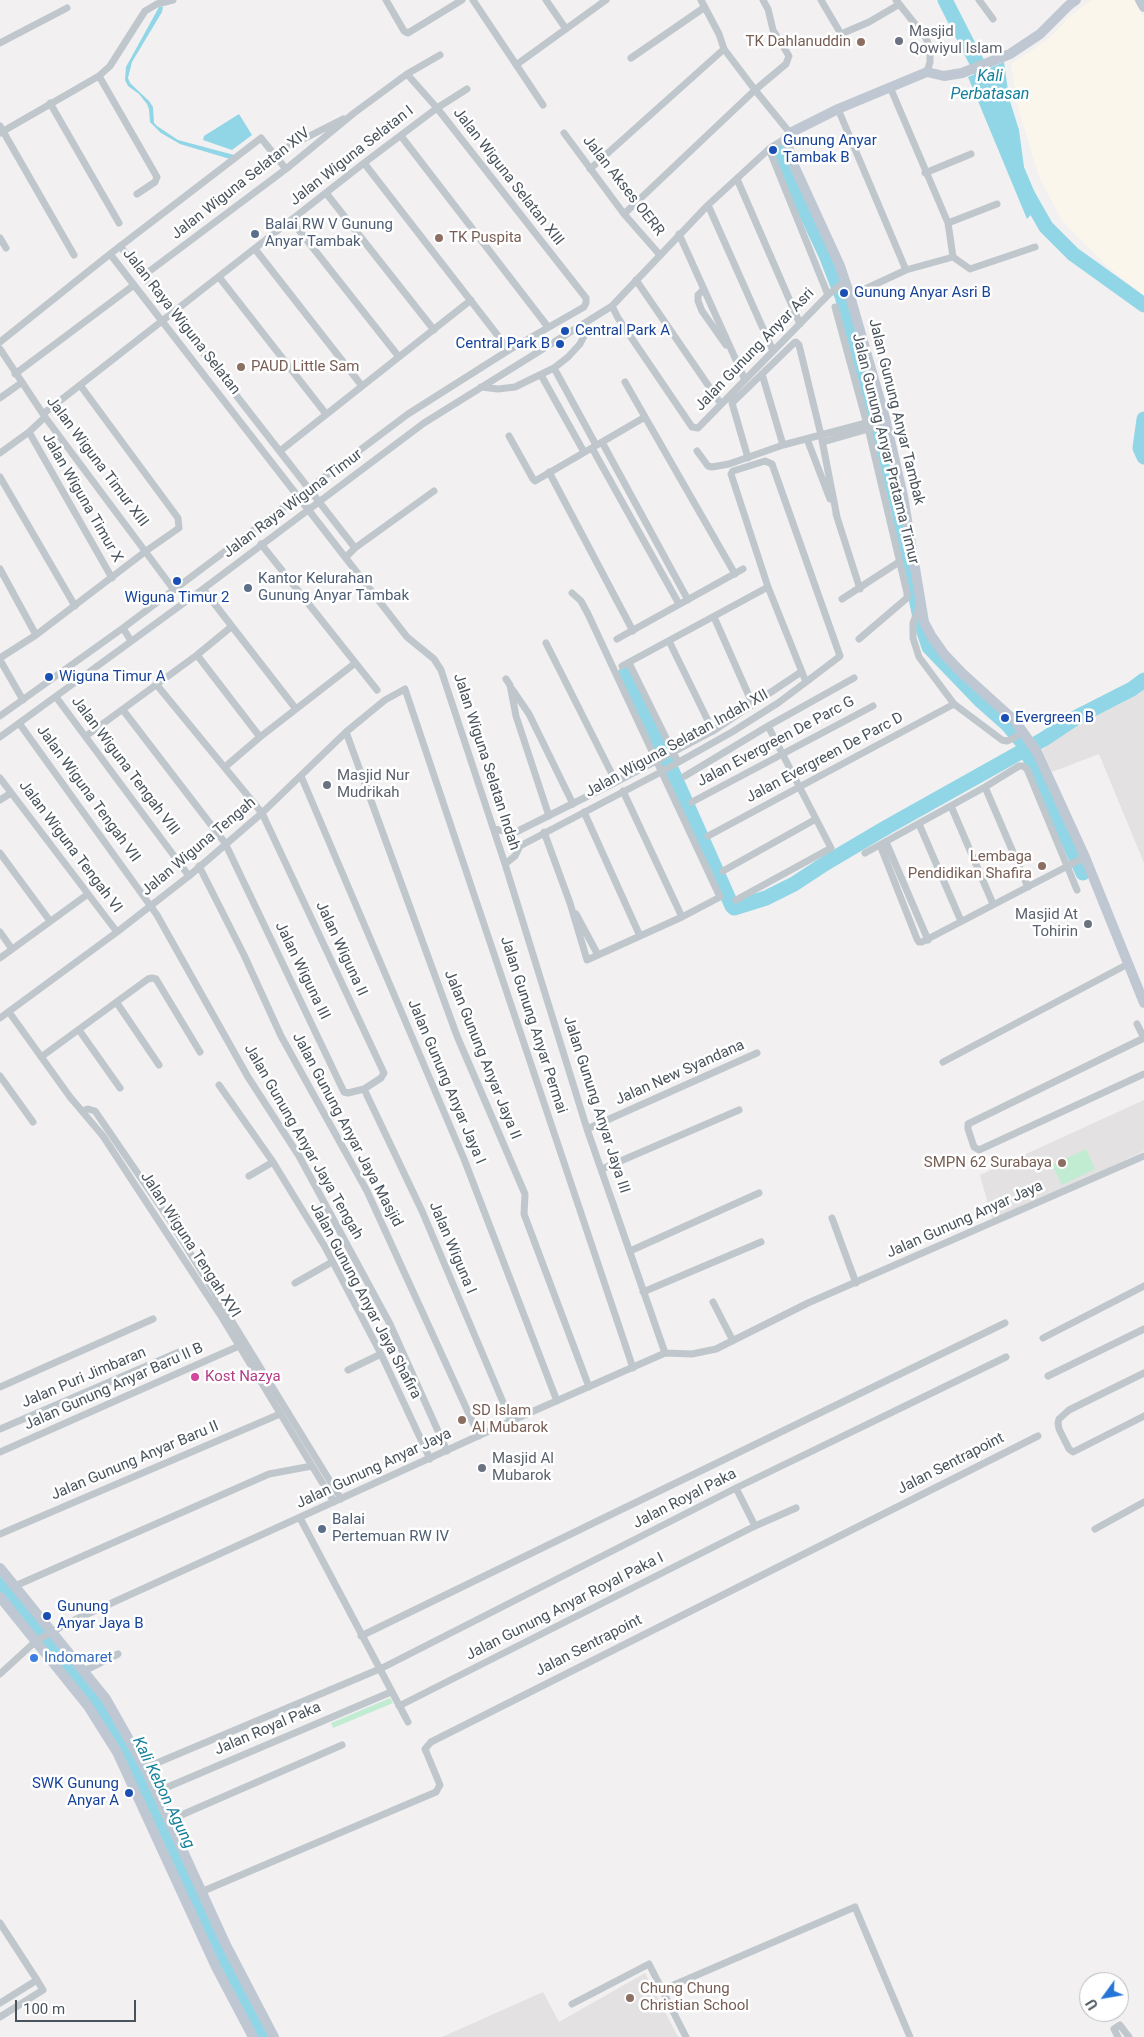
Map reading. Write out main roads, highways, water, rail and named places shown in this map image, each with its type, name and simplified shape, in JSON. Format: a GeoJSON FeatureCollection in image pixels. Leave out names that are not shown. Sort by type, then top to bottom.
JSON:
{"type":"FeatureCollection","features":[{"type":"Feature","properties":{"kind":"water"},"geometry":{"type":"Polygon","coordinates":[[[159,7],[163,7],[162,12],[132,62],[128,78],[130,83],[153,107],[154,123],[157,126],[178,140],[234,155],[230,159],[180,144],[161,133],[150,122],[147,104],[139,94],[128,86],[125,80],[126,67],[159,7]]]}},
{"type":"Feature","properties":{"kind":"water","name":"Kali Perbatasan"},"geometry":{"type":"Polygon","coordinates":[[[1004,62],[1009,98],[1019,130],[1024,167],[1040,205],[1027,219],[968,77],[1004,62]]]}},
{"type":"Feature","properties":{"kind":"water"},"geometry":{"type":"Polygon","coordinates":[[[239,114],[252,135],[232,150],[203,140],[204,136],[239,114]]]}},
{"type":"Feature","properties":{"kind":"waterway","name":"Kali Perbatasan"},"geometry":{"type":"LineString","coordinates":[[945,0],[991,90]]}},
{"type":"Feature","properties":{"kind":"waterway"},"geometry":{"type":"LineString","coordinates":[[776,149],[826,255],[842,296],[879,431],[899,512],[921,623],[929,647],[981,701],[1008,725],[1027,748],[1083,873]]}},
{"type":"Feature","properties":{"kind":"waterway","name":"Kali Perbatasan"},"geometry":{"type":"LineString","coordinates":[[1026,192],[1046,227],[1073,254],[1144,305]]}},
{"type":"Feature","properties":{"kind":"waterway","name":"Kali Perbatasan"},"geometry":{"type":"LineString","coordinates":[[1144,419],[1140,448],[1144,457]]}},
{"type":"Feature","properties":{"kind":"waterway"},"geometry":{"type":"LineString","coordinates":[[625,674],[673,773],[734,908],[766,898],[794,884],[887,827],[1044,739],[1077,717],[1132,689],[1144,680]]}},
{"type":"Feature","properties":{"kind":"waterway","name":"Kali Kebon Agung"},"geometry":{"type":"LineString","coordinates":[[0,1584],[51,1644],[101,1710],[128,1755],[227,1970],[263,2037]]}},
{"type":"Feature","properties":{"kind":"place","name":"Masjid Qowiyul Islam"},"geometry":{"type":"Point","coordinates":[899,41]}},
{"type":"Feature","properties":{"kind":"place","name":"TK Dahlanuddin"},"geometry":{"type":"Point","coordinates":[861,42]}},
{"type":"Feature","properties":{"kind":"place","name":"Gunung Anyar Tambak B"},"geometry":{"type":"Point","coordinates":[773,150]}},
{"type":"Feature","properties":{"kind":"place","name":"Balai RW V Gunung Anyar Tambak"},"geometry":{"type":"Point","coordinates":[255,234]}},
{"type":"Feature","properties":{"kind":"place","name":"TK Puspita"},"geometry":{"type":"Point","coordinates":[439,238]}},
{"type":"Feature","properties":{"kind":"place","name":"Gunung Anyar Asri B"},"geometry":{"type":"Point","coordinates":[844,293]}},
{"type":"Feature","properties":{"kind":"place","name":"Central Park A"},"geometry":{"type":"Point","coordinates":[565,331]}},
{"type":"Feature","properties":{"kind":"place","name":"Central Park B"},"geometry":{"type":"Point","coordinates":[560,344]}},
{"type":"Feature","properties":{"kind":"place","name":"PAUD Little Sam"},"geometry":{"type":"Point","coordinates":[241,367]}},
{"type":"Feature","properties":{"kind":"place","name":"Wiguna Timur 2"},"geometry":{"type":"Point","coordinates":[177,581]}},
{"type":"Feature","properties":{"kind":"place","name":"Kantor Kelurahan Gunung Anyar Tambak"},"geometry":{"type":"Point","coordinates":[248,588]}},
{"type":"Feature","properties":{"kind":"place","name":"Wiguna Timur A"},"geometry":{"type":"Point","coordinates":[49,677]}},
{"type":"Feature","properties":{"kind":"place","name":"Evergreen B"},"geometry":{"type":"Point","coordinates":[1005,718]}},
{"type":"Feature","properties":{"kind":"place","name":"Masjid Nur Mudrikah"},"geometry":{"type":"Point","coordinates":[327,785]}},
{"type":"Feature","properties":{"kind":"place","name":"Lembaga Pendidikan Shafira"},"geometry":{"type":"Point","coordinates":[1042,866]}},
{"type":"Feature","properties":{"kind":"place","name":"Masjid At Tohirin"},"geometry":{"type":"Point","coordinates":[1088,924]}},
{"type":"Feature","properties":{"kind":"place","name":"SMPN 62 Surabaya"},"geometry":{"type":"Point","coordinates":[1062,1163]}},
{"type":"Feature","properties":{"kind":"place","name":"Kost Nazya"},"geometry":{"type":"Point","coordinates":[195,1377]}},
{"type":"Feature","properties":{"kind":"place","name":"SD Islam Al Mubarok"},"geometry":{"type":"Point","coordinates":[462,1420]}},
{"type":"Feature","properties":{"kind":"place","name":"Masjid Al Mubarok"},"geometry":{"type":"Point","coordinates":[482,1468]}},
{"type":"Feature","properties":{"kind":"place","name":"Balai Pertemuan RW IV"},"geometry":{"type":"Point","coordinates":[322,1529]}},
{"type":"Feature","properties":{"kind":"place","name":"Gunung Anyar Jaya B"},"geometry":{"type":"Point","coordinates":[47,1616]}},
{"type":"Feature","properties":{"kind":"place","name":"Indomaret"},"geometry":{"type":"Point","coordinates":[34,1658]}},
{"type":"Feature","properties":{"kind":"place","name":"SWK Gunung Anyar A"},"geometry":{"type":"Point","coordinates":[129,1793]}},
{"type":"Feature","properties":{"kind":"place","name":"Chung Chung Christian School"},"geometry":{"type":"Point","coordinates":[630,1998]}}]}
